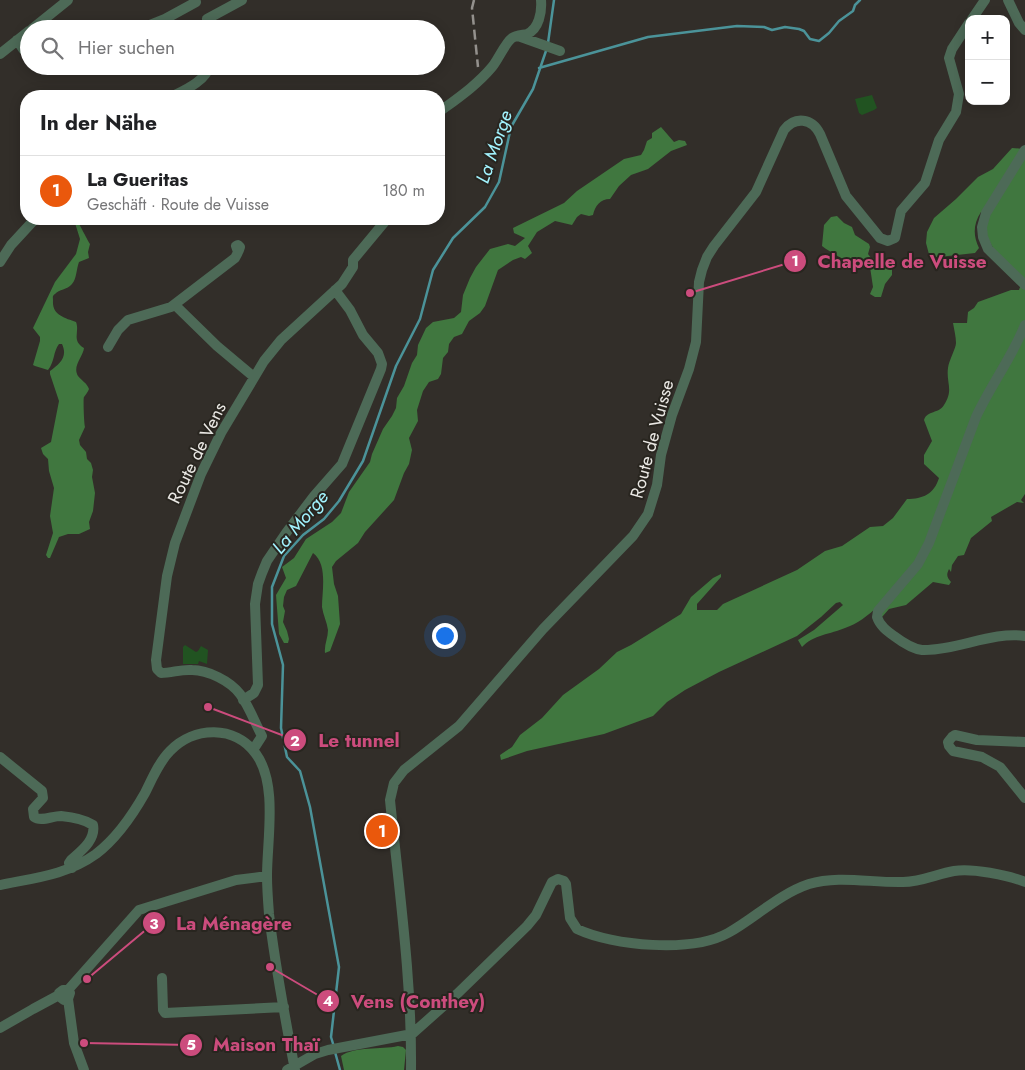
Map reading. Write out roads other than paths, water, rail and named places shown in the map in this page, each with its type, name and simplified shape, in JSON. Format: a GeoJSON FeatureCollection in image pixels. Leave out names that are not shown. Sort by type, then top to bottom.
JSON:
{"type":"FeatureCollection","features":[{"type":"Feature","properties":{"kind":"street"},"geometry":{"type":"LineString","coordinates":[[43,20],[68,0]]}},
{"type":"Feature","properties":{"kind":"street"},"geometry":{"type":"LineString","coordinates":[[214,20],[242,0]]}},
{"type":"Feature","properties":{"kind":"street"},"geometry":{"type":"LineString","coordinates":[[445,108],[478,83],[512,38],[530,33],[536,28],[540,17],[541,0]]}},
{"type":"Feature","properties":{"kind":"street"},"geometry":{"type":"LineString","coordinates":[[975,15],[985,0]]}},
{"type":"Feature","properties":{"kind":"street"},"geometry":{"type":"LineString","coordinates":[[1008,0],[1019,23],[1025,30]]}},
{"type":"Feature","properties":{"kind":"street"},"geometry":{"type":"LineString","coordinates":[[162,20],[196,2]]}},
{"type":"Feature","properties":{"kind":"street","name":"Route de Vuisse"},"geometry":{"type":"LineString","coordinates":[[411,1070],[412,1034],[390,800],[394,783],[404,770],[459,726],[543,629],[633,536],[648,514],[657,484],[661,455],[672,415],[689,369],[696,342],[699,282],[702,270],[714,246],[756,192],[784,130],[790,124],[801,120],[808,121],[816,126],[848,199],[880,238],[887,241],[892,240],[896,236],[901,211],[925,183],[939,140],[957,109],[960,94],[948,58],[965,30]]}},
{"type":"Feature","properties":{"kind":"street"},"geometry":{"type":"LineString","coordinates":[[518,36],[557,51]]}},
{"type":"Feature","properties":{"kind":"street"},"geometry":{"type":"LineString","coordinates":[[0,54],[20,38]]}},
{"type":"Feature","properties":{"kind":"street"},"geometry":{"type":"LineString","coordinates":[[17,40],[20,44]]}},
{"type":"Feature","properties":{"kind":"street"},"geometry":{"type":"LineString","coordinates":[[183,90],[197,82],[204,75]]}},
{"type":"Feature","properties":{"kind":"street"},"geometry":{"type":"LineString","coordinates":[[1025,150],[986,213],[982,226],[983,238],[988,248],[1025,285]]}},
{"type":"Feature","properties":{"kind":"street"},"geometry":{"type":"LineString","coordinates":[[0,262],[11,244],[29,225]]}},
{"type":"Feature","properties":{"kind":"street","name":"Route de Vens"},"geometry":{"type":"LineString","coordinates":[[243,700],[240,693],[216,676],[199,671],[179,670],[170,674],[161,674],[157,669],[156,660],[167,576],[175,543],[201,474],[221,433],[264,360],[281,340],[335,290],[353,267],[353,260],[382,225]]}},
{"type":"Feature","properties":{"kind":"street"},"geometry":{"type":"LineString","coordinates":[[108,347],[118,330],[128,320],[171,308],[219,272],[235,258],[238,252]]}},
{"type":"Feature","properties":{"kind":"street"},"geometry":{"type":"LineString","coordinates":[[253,750],[262,736],[243,700],[254,694],[258,685],[255,604],[258,584],[267,561],[286,533],[314,496],[342,464],[382,364],[378,354],[363,335],[350,310],[335,290]]}},
{"type":"Feature","properties":{"kind":"street"},"geometry":{"type":"LineString","coordinates":[[175,304],[217,346],[254,376]]}},
{"type":"Feature","properties":{"kind":"street"},"geometry":{"type":"LineString","coordinates":[[1025,325],[1012,354],[976,417],[929,543],[918,564],[878,611],[877,617],[884,628],[897,638],[921,650],[973,643],[1004,635],[1025,636]]}},
{"type":"Feature","properties":{"kind":"street"},"geometry":{"type":"LineString","coordinates":[[0,885],[49,876],[72,868],[95,854],[118,833],[133,812],[164,758],[182,741],[194,735],[208,732],[230,734],[239,739],[253,750],[263,768],[268,789],[267,876],[273,944],[292,1069],[316,1054],[328,1050],[412,1034],[527,926],[536,915],[552,882],[558,879],[566,884],[570,918],[577,929],[615,940],[650,946],[692,943],[724,935],[797,889],[821,881],[912,881],[956,870],[978,872],[1025,882]]}},
{"type":"Feature","properties":{"kind":"street"},"geometry":{"type":"LineString","coordinates":[[1025,742],[977,740],[955,736],[948,742],[953,751],[982,757],[1000,767],[1025,798]]}},
{"type":"Feature","properties":{"kind":"street"},"geometry":{"type":"LineString","coordinates":[[0,757],[42,791],[43,798],[33,809],[34,816],[41,820],[63,816],[93,825],[94,830],[90,841],[71,860],[72,868]]}},
{"type":"Feature","properties":{"kind":"street"},"geometry":{"type":"LineString","coordinates":[[0,1028],[48,1000],[65,995],[139,910],[236,880],[267,876]]}},
{"type":"Feature","properties":{"kind":"street"},"geometry":{"type":"LineString","coordinates":[[162,978],[163,1010],[165,1014],[284,1007]]}},
{"type":"Feature","properties":{"kind":"street"},"geometry":{"type":"LineString","coordinates":[[65,995],[74,1043],[84,1070]]}},
{"type":"Feature","properties":{"kind":"waterway","name":"La Morge"},"geometry":{"type":"LineString","coordinates":[[548,43],[554,0]]}},
{"type":"Feature","properties":{"kind":"waterway"},"geometry":{"type":"LineString","coordinates":[[539,68],[648,37],[737,26],[764,27],[772,30],[785,27],[799,29],[804,31],[810,39],[819,41],[839,21],[853,11],[855,5],[860,0]]}},
{"type":"Feature","properties":{"kind":"waterway","name":"La Morge"},"geometry":{"type":"LineString","coordinates":[[334,1047],[331,1037],[339,967],[310,807],[300,771],[287,757],[281,728],[283,665],[272,624],[272,587],[284,556],[303,535],[324,519],[339,501],[363,461],[396,366],[420,319],[433,270],[453,238],[485,207],[499,182],[511,127],[533,89],[547,48]]}},
{"type":"Feature","properties":{"kind":"waterway","name":"La Morge"},"geometry":{"type":"LineString","coordinates":[[335,1052],[340,1070]]}},
{"type":"Feature","properties":{"kind":"railway"},"geometry":{"type":"LineString","coordinates":[[474,0],[472,8],[478,67]]}},
{"type":"Feature","properties":{"kind":"place","name":"Chapelle de Vuisse"},"geometry":{"type":"Point","coordinates":[690,293]}},
{"type":"Feature","properties":{"kind":"place","name":"Le tunnel"},"geometry":{"type":"Point","coordinates":[208,707]}},
{"type":"Feature","properties":{"kind":"place","name":"La Gueritas"},"geometry":{"type":"Point","coordinates":[382,831]}},
{"type":"Feature","properties":{"kind":"place","name":"Vens (Conthey)"},"geometry":{"type":"Point","coordinates":[270,967]}},
{"type":"Feature","properties":{"kind":"place","name":"La Ménagère"},"geometry":{"type":"Point","coordinates":[87,979]}},
{"type":"Feature","properties":{"kind":"place","name":"Maison Thaï"},"geometry":{"type":"Point","coordinates":[84,1043]}}]}
